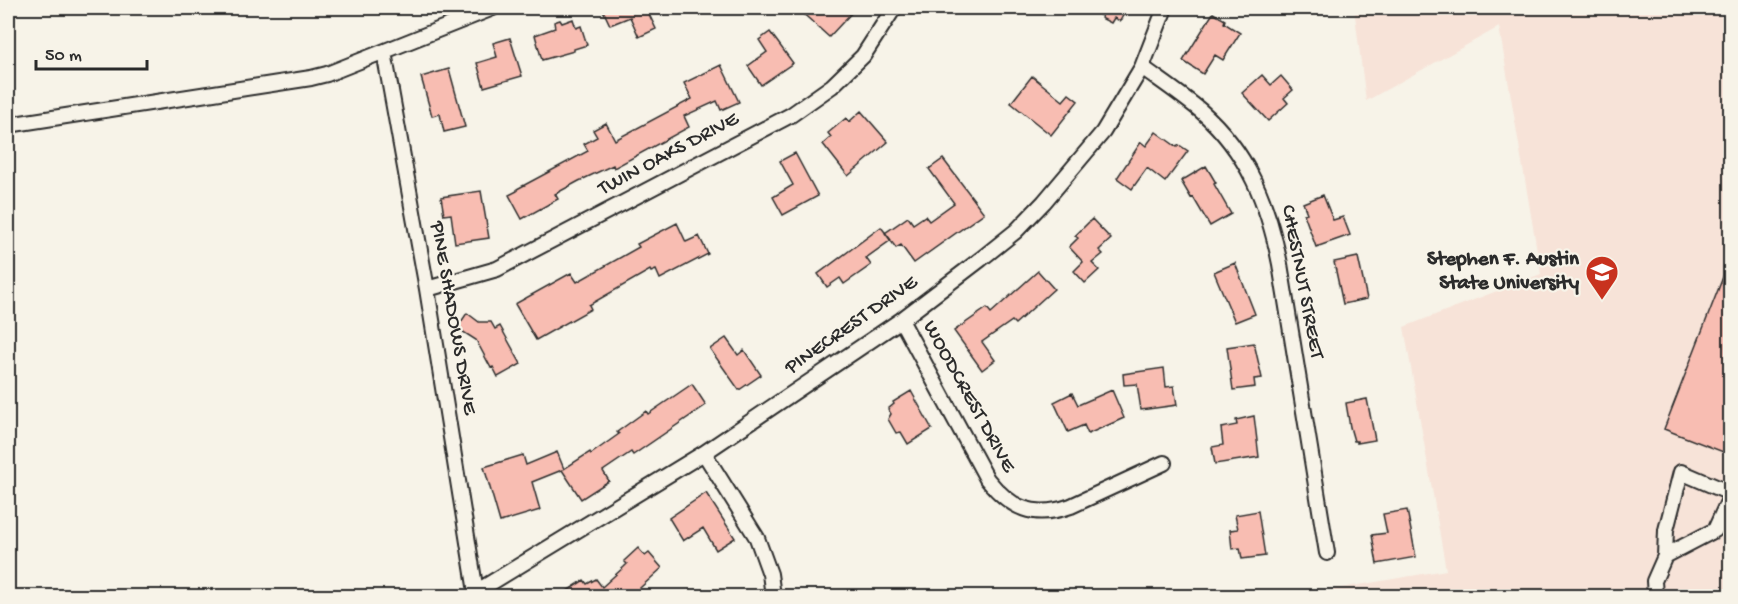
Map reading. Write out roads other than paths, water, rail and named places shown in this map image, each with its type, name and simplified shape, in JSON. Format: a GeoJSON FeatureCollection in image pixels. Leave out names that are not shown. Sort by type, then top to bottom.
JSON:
{"type":"FeatureCollection","features":[{"type":"Feature","properties":{"kind":"street"},"geometry":{"type":"LineString","coordinates":[[8,125],[311,78],[327,74],[493,8]]}},
{"type":"Feature","properties":{"kind":"street","name":"TWIN OAKS DRIVE"},"geometry":{"type":"LineString","coordinates":[[427,289],[497,269],[791,115],[832,86],[863,56],[894,8]]}},
{"type":"Feature","properties":{"kind":"street","name":"PINECREST DRIVE"},"geometry":{"type":"LineString","coordinates":[[476,592],[704,453],[901,320],[1016,231],[1044,202],[1103,132],[1142,67],[1165,8]]}},
{"type":"Feature","properties":{"kind":"street","name":"PINE SHADOWS DRIVE"},"geometry":{"type":"LineString","coordinates":[[384,52],[427,289],[476,592]]}},
{"type":"Feature","properties":{"kind":"street","name":"CHESTNUT STREET"},"geometry":{"type":"LineString","coordinates":[[1142,67],[1201,111],[1217,127],[1244,162],[1263,201],[1280,264],[1327,553]]}},
{"type":"Feature","properties":{"kind":"street","name":"WOODCREST DRIVE"},"geometry":{"type":"LineString","coordinates":[[901,320],[987,479],[1006,501],[1031,510],[1058,511],[1164,463]]}},
{"type":"Feature","properties":{"kind":"street"},"geometry":{"type":"LineString","coordinates":[[704,453],[758,538],[770,574],[773,597]]}},
{"type":"Feature","properties":{"kind":"street"},"geometry":{"type":"LineString","coordinates":[[1655,597],[1654,581],[1665,556],[1666,530],[1681,472],[1731,495],[1716,530],[1665,556]]}},
{"type":"Feature","properties":{"kind":"place","name":"Stephen F. Austin State University"},"geometry":{"type":"Point","coordinates":[1602,301]}}]}
